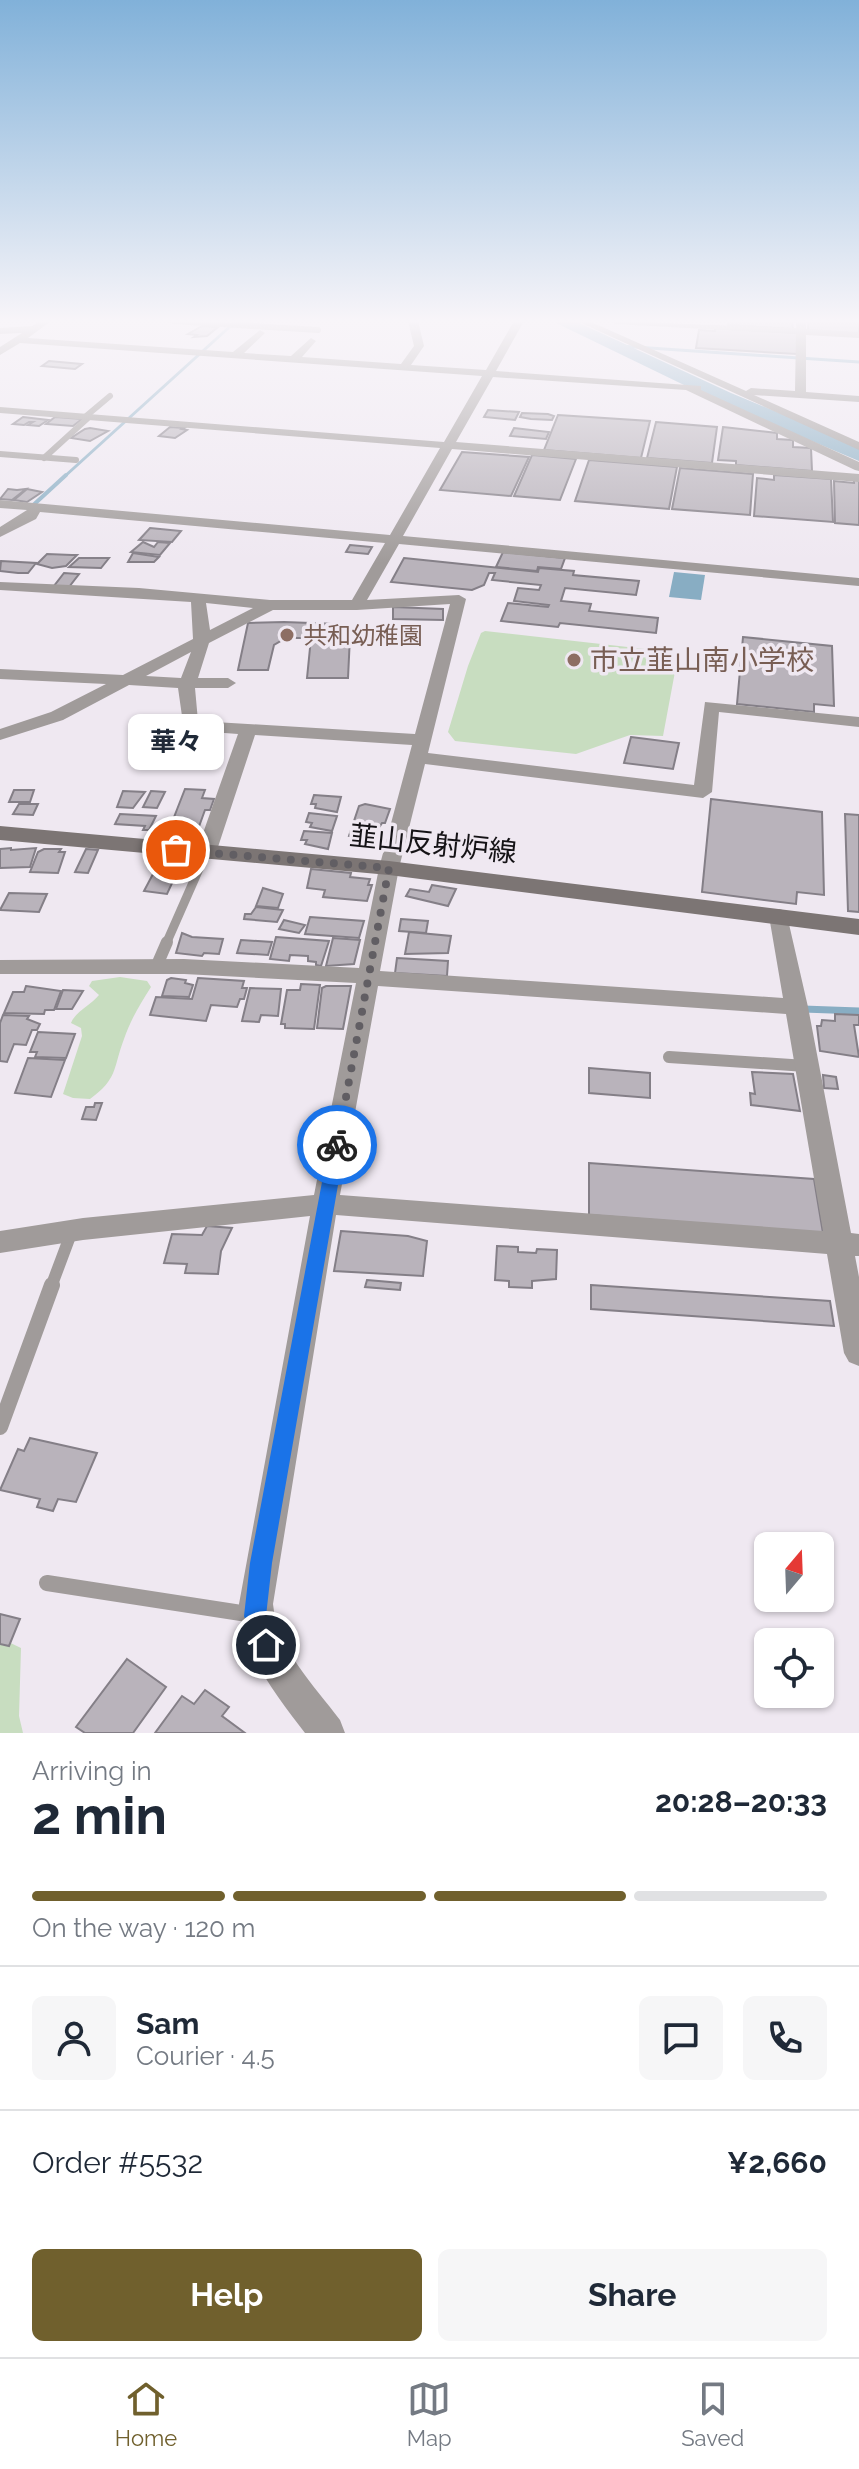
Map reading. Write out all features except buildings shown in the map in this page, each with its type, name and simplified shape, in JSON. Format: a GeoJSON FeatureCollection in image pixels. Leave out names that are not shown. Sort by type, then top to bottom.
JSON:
{"type":"FeatureCollection","features":[{"type":"Feature","properties":{"kind":"main road","name":"韮山反射炉線"},"geometry":{"type":"LineString","coordinates":[[0,833],[389,868],[859,927]]}},
{"type":"Feature","properties":{"kind":"street"},"geometry":{"type":"LineString","coordinates":[[357,605],[473,402]]}},
{"type":"Feature","properties":{"kind":"street"},"geometry":{"type":"LineString","coordinates":[[723,402],[859,467]]}},
{"type":"Feature","properties":{"kind":"street"},"geometry":{"type":"LineString","coordinates":[[763,402],[859,446]]}},
{"type":"Feature","properties":{"kind":"street"},"geometry":{"type":"LineString","coordinates":[[0,410],[859,478]]}},
{"type":"Feature","properties":{"kind":"street"},"geometry":{"type":"LineString","coordinates":[[0,504],[859,582]]}},
{"type":"Feature","properties":{"kind":"street"},"geometry":{"type":"LineString","coordinates":[[0,533],[31,516],[33,507]]}},
{"type":"Feature","properties":{"kind":"street"},"geometry":{"type":"LineString","coordinates":[[0,586],[270,605],[357,605],[459,599],[389,868],[261,1563],[255,1616],[266,1645],[322,1731]]}},
{"type":"Feature","properties":{"kind":"street"},"geometry":{"type":"LineString","coordinates":[[197,598],[201,609],[196,670],[186,684],[190,726],[418,749],[703,792],[711,706],[859,722]]}},
{"type":"Feature","properties":{"kind":"street"},"geometry":{"type":"LineString","coordinates":[[0,735],[57,716],[270,605]]}},
{"type":"Feature","properties":{"kind":"street"},"geometry":{"type":"LineString","coordinates":[[0,674],[130,678],[186,684],[228,683]]}},
{"type":"Feature","properties":{"kind":"street"},"geometry":{"type":"LineString","coordinates":[[206,853],[248,730]]}},
{"type":"Feature","properties":{"kind":"street"},"geometry":{"type":"LineString","coordinates":[[779,916],[807,1066],[849,1244],[859,1353]]}},
{"type":"Feature","properties":{"kind":"street"},"geometry":{"type":"LineString","coordinates":[[0,967],[157,965],[797,1007]]}},
{"type":"Feature","properties":{"kind":"street"},"geometry":{"type":"LineString","coordinates":[[0,1242],[72,1231],[325,1204],[849,1244]]}},
{"type":"Feature","properties":{"kind":"lane"},"geometry":{"type":"LineString","coordinates":[[44,458],[104,402]]}},
{"type":"Feature","properties":{"kind":"lane"},"geometry":{"type":"LineString","coordinates":[[0,454],[76,460]]}},
{"type":"Feature","properties":{"kind":"lane"},"geometry":{"type":"LineString","coordinates":[[157,965],[206,853]]}},
{"type":"Feature","properties":{"kind":"lane"},"geometry":{"type":"LineString","coordinates":[[669,1057],[807,1066]]}},
{"type":"Feature","properties":{"kind":"lane"},"geometry":{"type":"LineString","coordinates":[[0,1427],[72,1231]]}},
{"type":"Feature","properties":{"kind":"lane"},"geometry":{"type":"LineString","coordinates":[[47,1583],[255,1616]]}},
{"type":"Feature","properties":{"kind":"green space"},"geometry":{"type":"Polygon","coordinates":[[[481,633],[672,652],[677,661],[663,736],[630,735],[576,754],[455,741],[448,732],[468,666],[481,633]]]}},
{"type":"Feature","properties":{"kind":"green space"},"geometry":{"type":"Polygon","coordinates":[[[120,977],[147,981],[151,987],[129,1026],[110,1079],[90,1099],[63,1094],[82,1036],[81,1028],[71,1023],[99,995],[89,986],[92,981],[120,977]]]}},
{"type":"Feature","properties":{"kind":"green space"},"geometry":{"type":"Polygon","coordinates":[[[0,1638],[21,1648],[19,1716],[23,1733],[0,1733],[0,1638]]]}},
{"type":"Feature","properties":{"kind":"water"},"geometry":{"type":"Polygon","coordinates":[[[674,572],[705,575],[701,600],[669,597],[674,572]]]}},
{"type":"Feature","properties":{"kind":"waterway"},"geometry":{"type":"LineString","coordinates":[[64,477],[147,402]]}},
{"type":"Feature","properties":{"kind":"waterway"},"geometry":{"type":"LineString","coordinates":[[736,402],[859,454]]}},
{"type":"Feature","properties":{"kind":"waterway"},"geometry":{"type":"LineString","coordinates":[[29,509],[66,475]]}},
{"type":"Feature","properties":{"kind":"waterway"},"geometry":{"type":"LineString","coordinates":[[803,1009],[859,1011]]}},
{"type":"Feature","properties":{"kind":"way so far"},"geometry":{"type":"LineString","coordinates":[[176,850],[389,868],[337,1145]]}},
{"type":"Feature","properties":{"kind":"place","name":"共和幼稚園"},"geometry":{"type":"Point","coordinates":[287,635]}},
{"type":"Feature","properties":{"kind":"place","name":"市立韮山南小学校"},"geometry":{"type":"Point","coordinates":[574,660]}},
{"type":"Feature","properties":{"kind":"place","name":"華々"},"geometry":{"type":"Point","coordinates":[176,850]}},
{"type":"Feature","properties":{"kind":"route"},"geometry":{"type":"LineString","coordinates":[[266,1645],[255,1616],[261,1563],[337,1145]]}}]}
